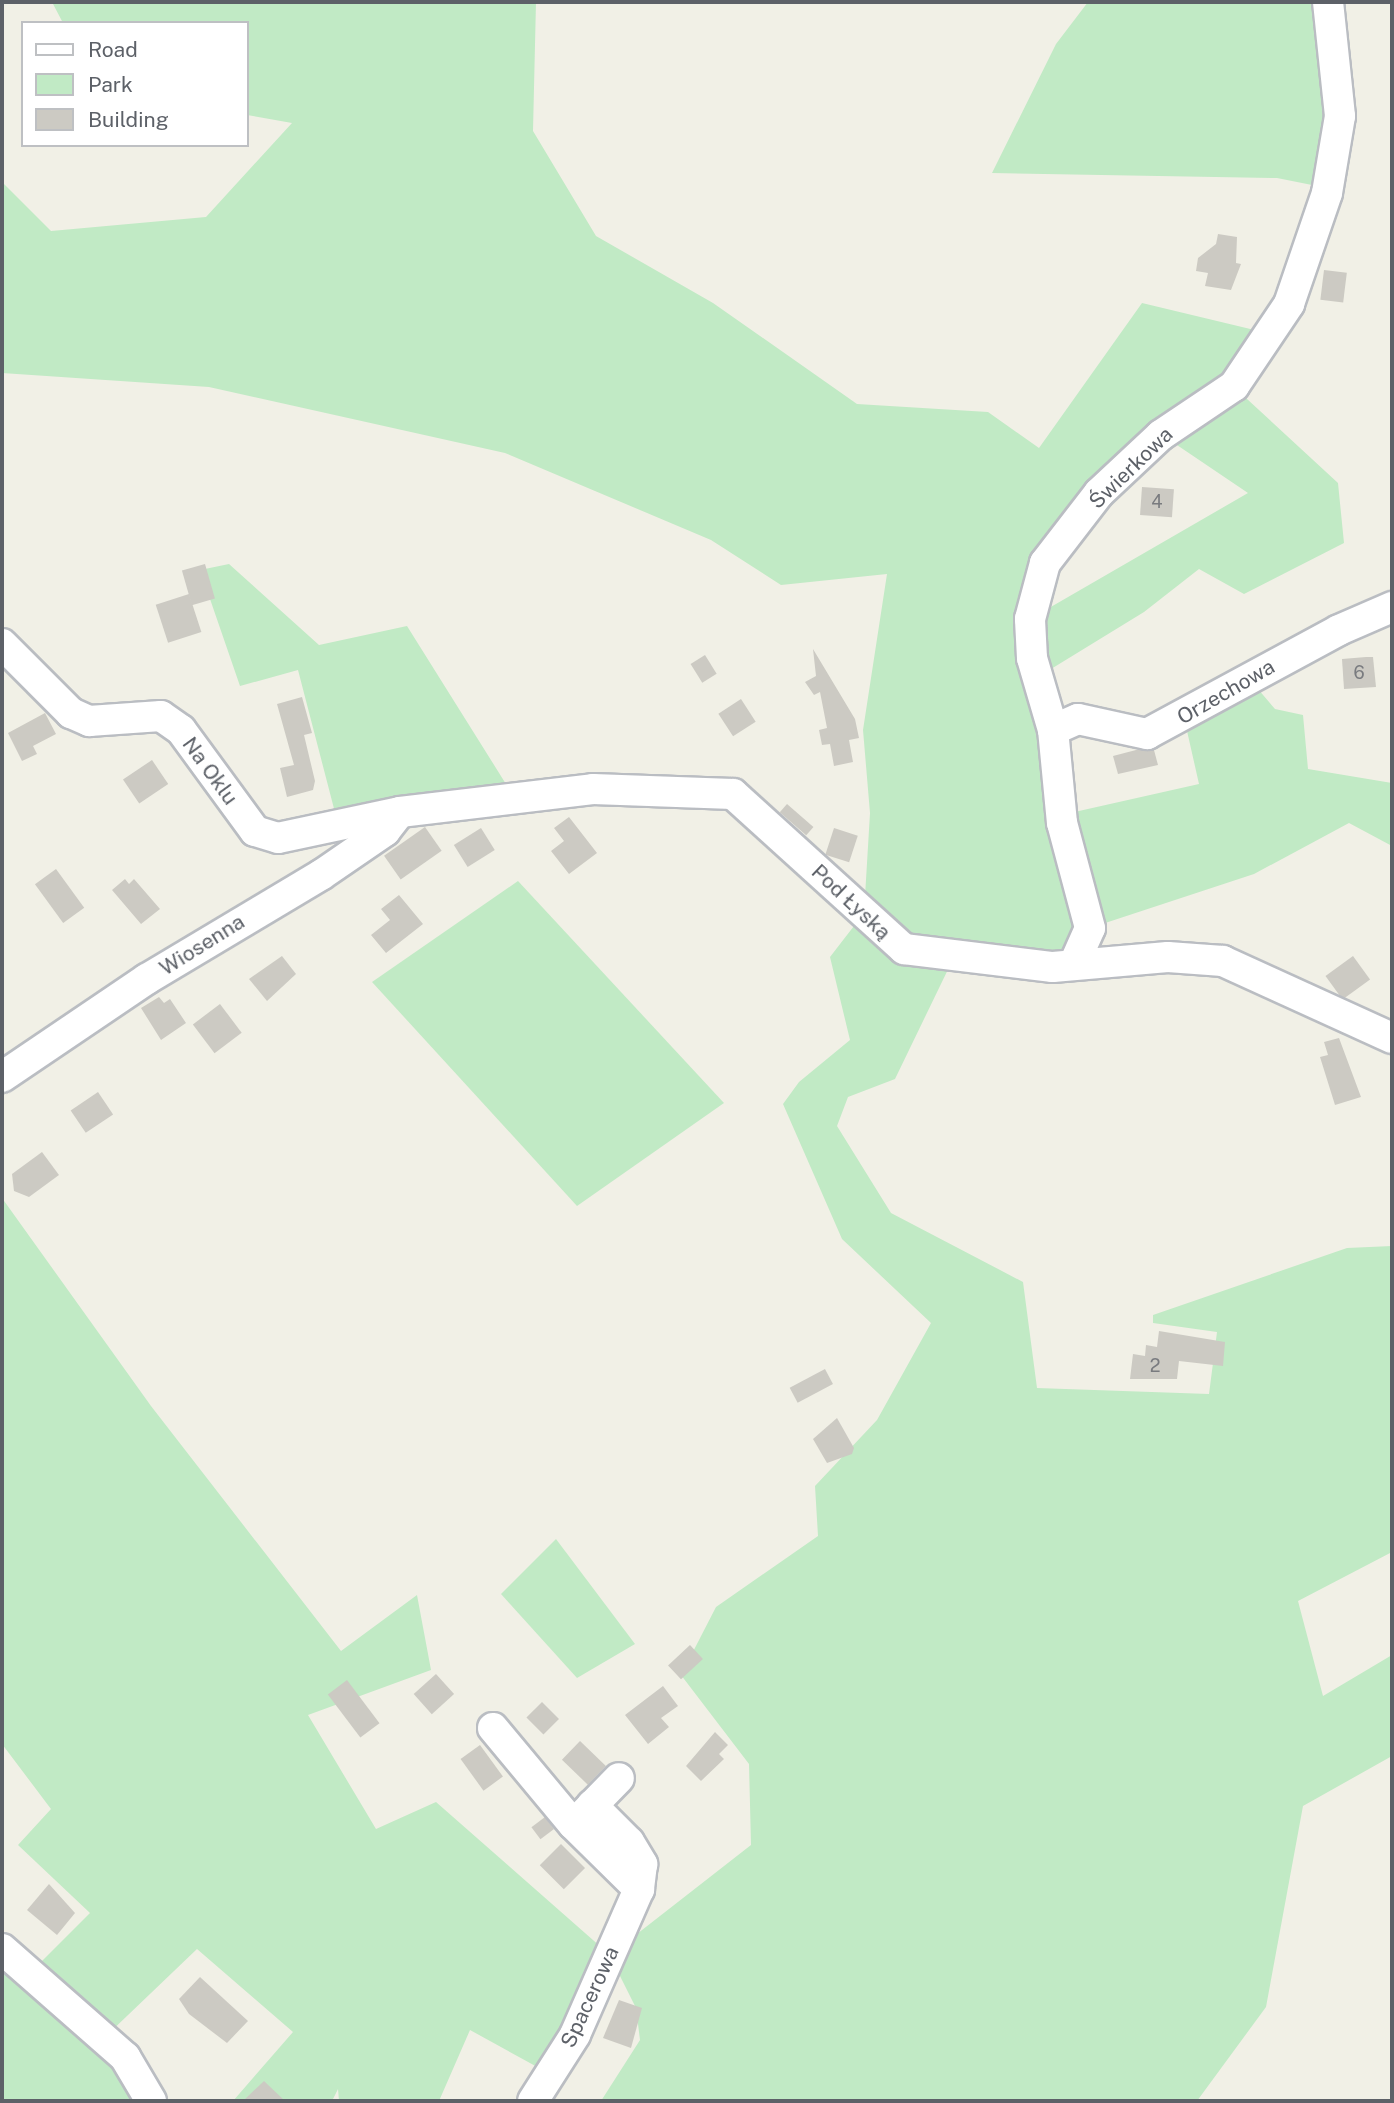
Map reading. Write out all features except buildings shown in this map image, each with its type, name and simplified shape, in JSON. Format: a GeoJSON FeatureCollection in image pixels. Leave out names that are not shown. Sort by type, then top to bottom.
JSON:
{"type":"FeatureCollection","features":[{"type":"Feature","properties":{"kind":"street","name":"Świerkowa"},"geometry":{"type":"LineString","coordinates":[[1074,964],[1090,928],[1062,823],[1054,730],[1032,658],[1030,619],[1045,563],[1100,493],[1161,435],[1234,386],[1289,304],[1327,193],[1340,116],[1328,2]]}},
{"type":"Feature","properties":{"kind":"street","name":"Orzechowa"},"geometry":{"type":"LineString","coordinates":[[1054,730],[1077,719],[1147,734],[1339,630],[1392,607]]}},
{"type":"Feature","properties":{"kind":"street","name":"Na Oklu"},"geometry":{"type":"LineString","coordinates":[[2,643],[71,713],[89,720],[161,716],[181,730],[255,831],[278,838],[400,812]]}},
{"type":"Feature","properties":{"kind":"street","name":"Pod Łyską"},"geometry":{"type":"LineString","coordinates":[[400,812],[593,789],[733,794],[904,949],[1053,967],[1168,957],[1223,961],[1392,1038]]}},
{"type":"Feature","properties":{"kind":"street","name":"Wiosenna"},"geometry":{"type":"LineString","coordinates":[[2,1077],[147,979],[321,875],[385,831],[400,812]]}},
{"type":"Feature","properties":{"kind":"street","name":"Spacerowa"},"geometry":{"type":"LineString","coordinates":[[493,1728],[583,1815],[639,1889],[575,2035],[533,2101]]}},
{"type":"Feature","properties":{"kind":"street"},"geometry":{"type":"LineString","coordinates":[[583,1815],[619,1778]]}},
{"type":"Feature","properties":{"kind":"street"},"geometry":{"type":"LineString","coordinates":[[2,1949],[125,2057],[152,2101]]}},
{"type":"Feature","properties":{"kind":"green space"},"geometry":{"type":"Polygon","coordinates":[[[52,2],[536,2],[533,131],[596,236],[713,303],[857,404],[988,412],[1039,448],[1142,303],[1267,333],[1234,387],[1338,483],[1344,543],[1244,594],[1199,569],[1144,612],[1038,677],[1070,813],[1199,784],[1185,722],[1252,682],[1275,709],[1303,715],[1308,769],[1392,783],[1392,846],[1349,823],[1254,874],[1090,928],[1074,964],[955,955],[895,1079],[848,1097],[837,1126],[891,1213],[1023,1282],[1037,1388],[1209,1394],[1217,1332],[1153,1323],[1153,1315],[1347,1248],[1392,1246],[1392,1552],[1298,1601],[1323,1696],[1392,1655],[1392,1756],[1303,1806],[1266,2007],[1197,2101],[601,2101],[640,2040],[636,2008],[610,1956],[550,2074],[470,2030],[439,2101],[339,2101],[338,2089],[332,2101],[233,2101],[293,2032],[197,1949],[104,2038],[151,2101],[2,2101],[2,1949],[30,1973],[90,1913],[18,1845],[51,1809],[2,1744],[2,1198],[151,1406],[341,1651],[417,1595],[431,1670],[308,1715],[376,1829],[436,1802],[610,1955],[751,1845],[749,1764],[681,1675],[716,1607],[818,1536],[815,1486],[877,1420],[931,1323],[842,1239],[783,1104],[799,1082],[850,1040],[830,957],[864,913],[870,813],[863,730],[887,574],[781,585],[711,540],[505,453],[209,387],[2,373],[2,182],[51,231],[206,217],[292,123],[248,115],[248,21],[62,21],[52,2]],[[1171,441],[1099,493],[1030,619],[1248,493],[1171,441]]]}},
{"type":"Feature","properties":{"kind":"green space"},"geometry":{"type":"Polygon","coordinates":[[[1088,2],[1328,2],[1334,38],[1322,187],[1277,178],[992,173],[1056,44],[1088,2]]]}},
{"type":"Feature","properties":{"kind":"green space"},"geometry":{"type":"Polygon","coordinates":[[[229,564],[319,645],[407,626],[516,800],[338,824],[298,670],[240,686],[200,570],[229,564]]]}},
{"type":"Feature","properties":{"kind":"green space"},"geometry":{"type":"Polygon","coordinates":[[[518,881],[724,1103],[577,1206],[372,982],[518,881]]]}},
{"type":"Feature","properties":{"kind":"green space"},"geometry":{"type":"Polygon","coordinates":[[[556,1539],[635,1644],[577,1678],[501,1594],[556,1539]]]}}]}
